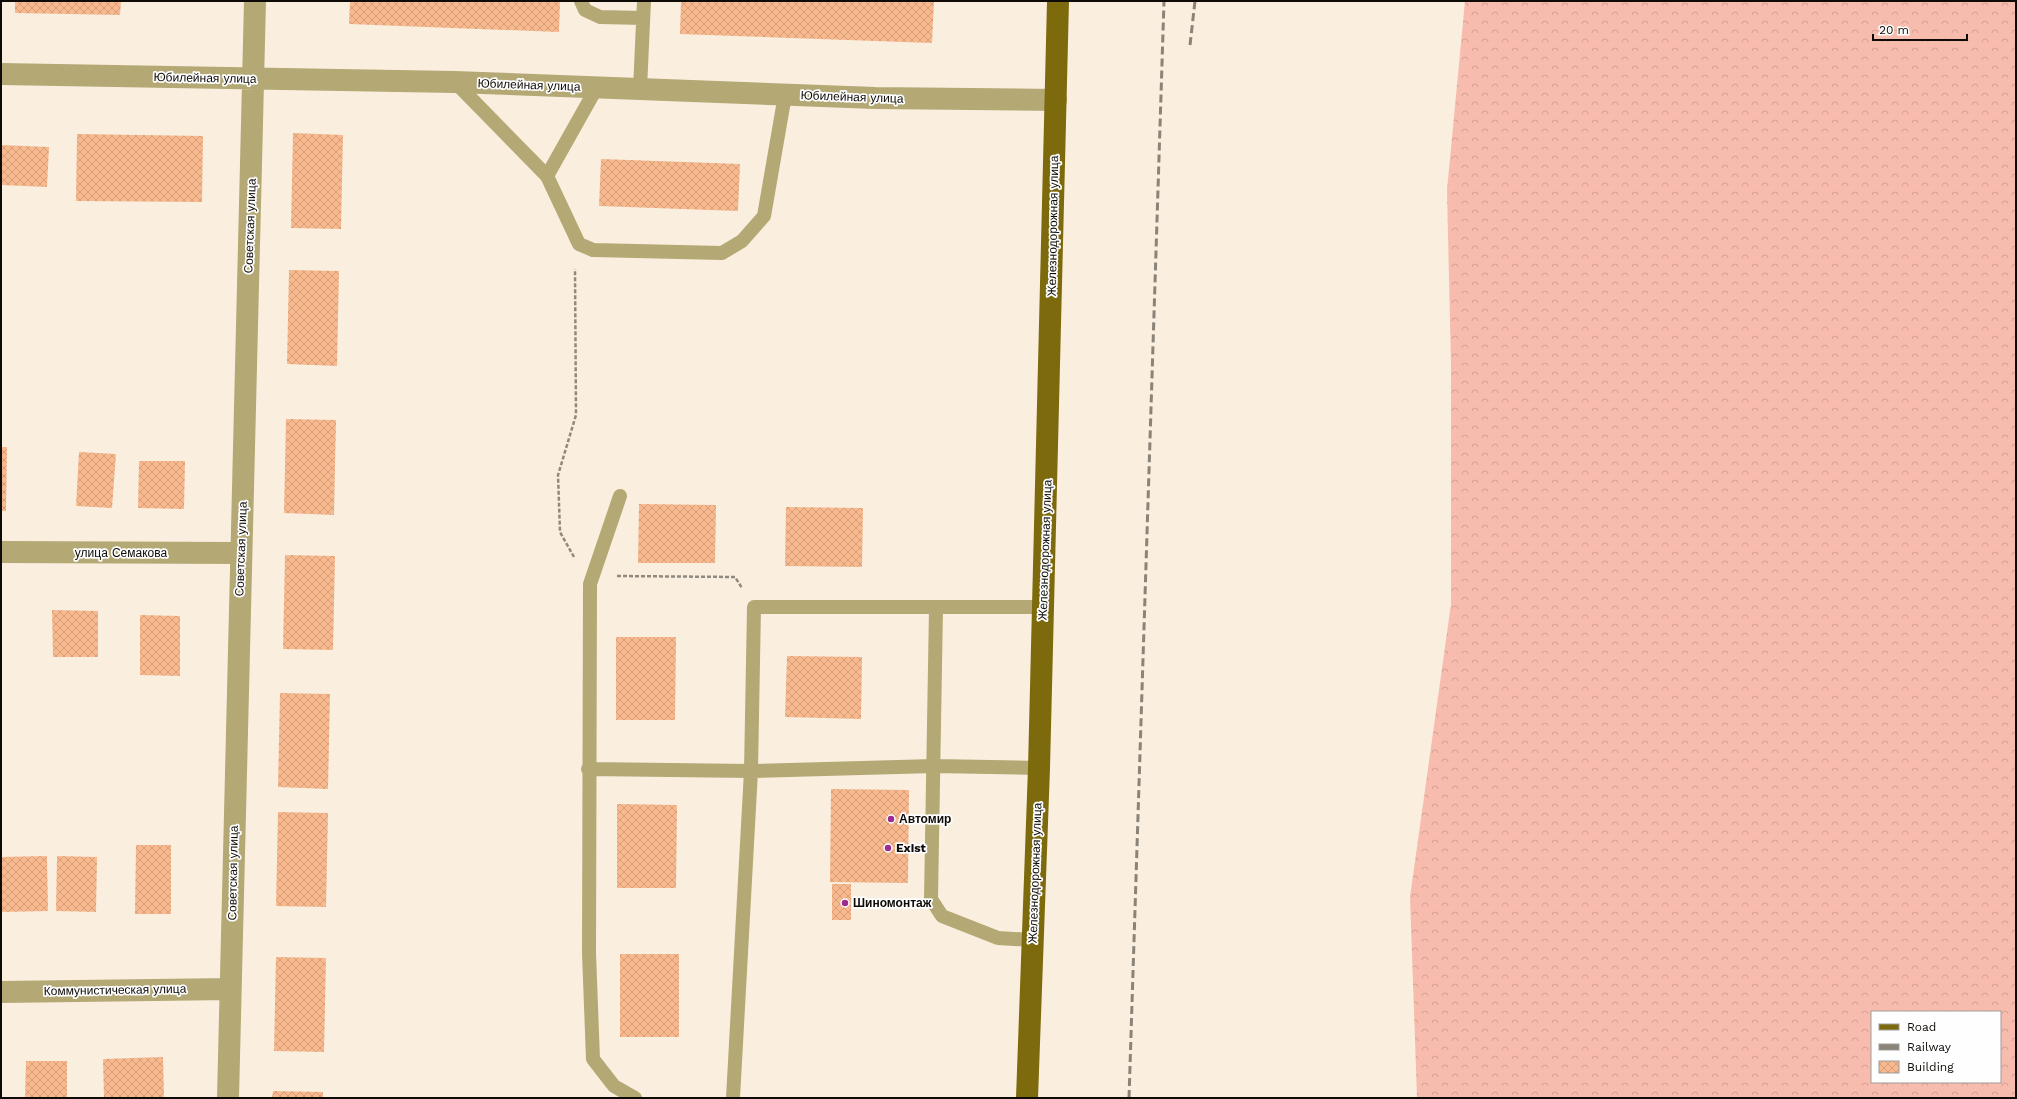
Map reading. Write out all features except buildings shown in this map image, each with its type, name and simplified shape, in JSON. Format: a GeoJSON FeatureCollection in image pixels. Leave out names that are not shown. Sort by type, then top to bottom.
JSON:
{"type":"FeatureCollection","features":[{"type":"Feature","properties":{"kind":"main road","name":"Железнодорожная улица"},"geometry":{"type":"LineString","coordinates":[[1027,1098],[1039,768],[1058,1]]}},
{"type":"Feature","properties":{"kind":"street","name":"Советская улица"},"geometry":{"type":"LineString","coordinates":[[228,1098],[255,1]]}},
{"type":"Feature","properties":{"kind":"street","name":"Юбилейная улица"},"geometry":{"type":"LineString","coordinates":[[1,74],[455,82],[875,98],[1056,100]]}},
{"type":"Feature","properties":{"kind":"street","name":"улица Семакова"},"geometry":{"type":"LineString","coordinates":[[1,552],[241,553]]}},
{"type":"Feature","properties":{"kind":"street","name":"Коммунистическая улица"},"geometry":{"type":"LineString","coordinates":[[1,992],[230,989]]}},
{"type":"Feature","properties":{"kind":"lane"},"geometry":{"type":"LineString","coordinates":[[581,1],[586,10],[600,17],[643,18]]}},
{"type":"Feature","properties":{"kind":"lane"},"geometry":{"type":"LineString","coordinates":[[640,89],[644,1]]}},
{"type":"Feature","properties":{"kind":"lane"},"geometry":{"type":"LineString","coordinates":[[455,82],[547,176],[579,244],[594,250],[722,253],[742,241],[764,216],[785,94]]}},
{"type":"Feature","properties":{"kind":"lane"},"geometry":{"type":"LineString","coordinates":[[547,176],[597,88]]}},
{"type":"Feature","properties":{"kind":"lane"},"geometry":{"type":"LineString","coordinates":[[620,496],[591,580],[588,769],[588,953],[593,1058],[614,1086],[636,1098]]}},
{"type":"Feature","properties":{"kind":"lane"},"geometry":{"type":"LineString","coordinates":[[733,1098],[751,771],[754,607],[1043,607]]}},
{"type":"Feature","properties":{"kind":"lane"},"geometry":{"type":"LineString","coordinates":[[936,608],[931,899],[942,916],[998,938],[1033,940]]}},
{"type":"Feature","properties":{"kind":"lane"},"geometry":{"type":"LineString","coordinates":[[588,769],[751,771],[934,766],[1039,768]]}},
{"type":"Feature","properties":{"kind":"path"},"geometry":{"type":"LineString","coordinates":[[575,268],[576,415],[558,475],[560,532],[591,580],[735,577],[754,607]]}},
{"type":"Feature","properties":{"kind":"green space"},"geometry":{"type":"Polygon","coordinates":[[[1465,1],[2016,1],[2016,1098],[1417,1098],[1410,897],[1451,604],[1451,365],[1447,190],[1465,1]]]}},
{"type":"Feature","properties":{"kind":"railway"},"geometry":{"type":"LineString","coordinates":[[1129,1098],[1164,1]]}},
{"type":"Feature","properties":{"kind":"railway"},"geometry":{"type":"LineString","coordinates":[[1190,45],[1195,1]]}},
{"type":"Feature","properties":{"kind":"place","name":"Автомир"},"geometry":{"type":"Point","coordinates":[891,819]}},
{"type":"Feature","properties":{"kind":"place","name":"Exist"},"geometry":{"type":"Point","coordinates":[888,848]}},
{"type":"Feature","properties":{"kind":"place","name":"Шиномонтаж"},"geometry":{"type":"Point","coordinates":[845,903]}}]}
